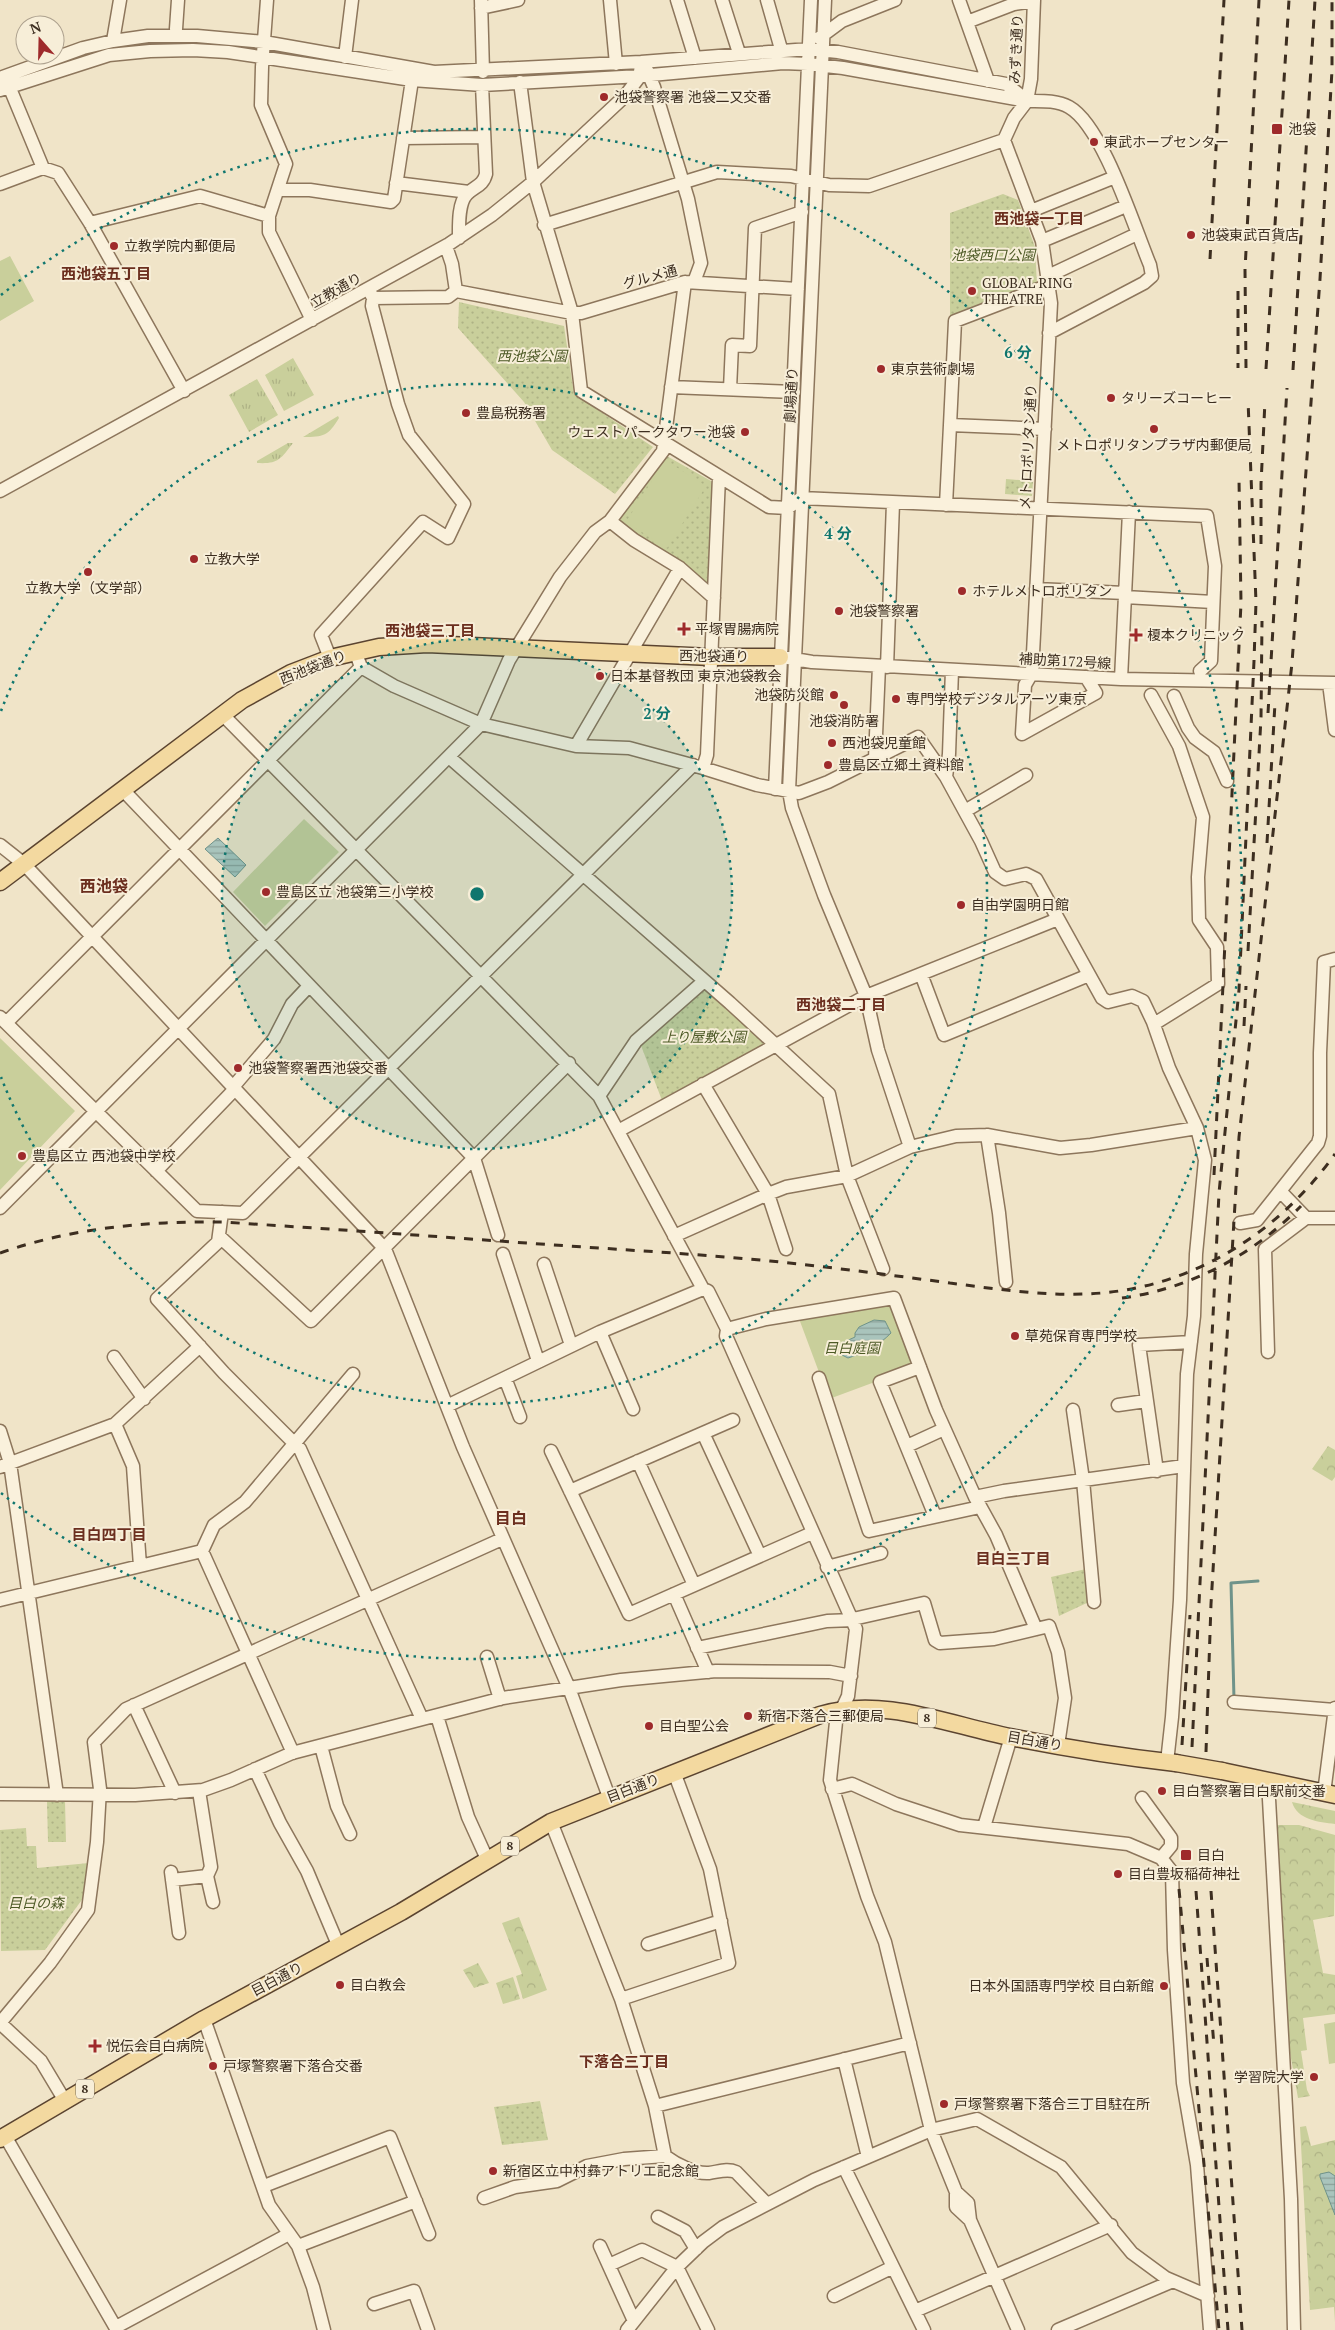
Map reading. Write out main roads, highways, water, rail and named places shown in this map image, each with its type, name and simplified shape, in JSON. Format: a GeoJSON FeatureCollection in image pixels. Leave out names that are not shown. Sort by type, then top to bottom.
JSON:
{"type":"FeatureCollection","features":[{"type":"Feature","properties":{"kind":"main road","name":"西池袋通り"},"geometry":{"type":"LineString","coordinates":[[0,882],[222,714],[273,682],[330,658],[358,659],[402,644],[711,657],[787,658]]}},
{"type":"Feature","properties":{"kind":"main road","name":"目白通り"},"geometry":{"type":"LineString","coordinates":[[3,2137],[204,2019],[339,1946],[551,1822],[609,1797],[820,1715],[841,1709],[862,1707],[887,1710],[1011,1737],[1222,1771],[1330,1794]]}},
{"type":"Feature","properties":{"kind":"water"},"geometry":{"type":"Polygon","coordinates":[[[218,838],[246,865],[235,877],[205,849],[218,838]]]}},
{"type":"Feature","properties":{"kind":"water"},"geometry":{"type":"Polygon","coordinates":[[[874,1320],[885,1321],[891,1333],[867,1351],[848,1358],[842,1355],[840,1350],[842,1343],[855,1337],[859,1327],[874,1320]]]}},
{"type":"Feature","properties":{"kind":"water"},"geometry":{"type":"Polygon","coordinates":[[[1329,2172],[1335,2176],[1335,2215],[1320,2177],[1320,2174],[1329,2172]]]}},
{"type":"Feature","properties":{"kind":"waterway"},"geometry":{"type":"LineString","coordinates":[[1234,1699],[1231,1583],[1258,1581]]}},
{"type":"Feature","properties":{"kind":"railway"},"geometry":{"type":"LineString","coordinates":[[1210,259],[1224,0]]}},
{"type":"Feature","properties":{"kind":"railway"},"geometry":{"type":"LineString","coordinates":[[1246,368],[1245,270],[1259,0]]}},
{"type":"Feature","properties":{"kind":"railway"},"geometry":{"type":"LineString","coordinates":[[1266,369],[1289,0]]}},
{"type":"Feature","properties":{"kind":"railway"},"geometry":{"type":"LineString","coordinates":[[1293,370],[1315,0]]}},
{"type":"Feature","properties":{"kind":"railway"},"geometry":{"type":"LineString","coordinates":[[1206,1752],[1211,1604],[1239,1137],[1292,663],[1320,279],[1332,70],[1332,0]]}},
{"type":"Feature","properties":{"kind":"railway"},"geometry":{"type":"LineString","coordinates":[[1238,291],[1238,368]]}},
{"type":"Feature","properties":{"kind":"railway"},"geometry":{"type":"LineString","coordinates":[[1268,713],[1287,388]]}},
{"type":"Feature","properties":{"kind":"railway"},"geometry":{"type":"LineString","coordinates":[[1192,1747],[1219,1193],[1239,990],[1254,661],[1256,602],[1248,400]]}},
{"type":"Feature","properties":{"kind":"railway"},"geometry":{"type":"LineString","coordinates":[[1261,544],[1261,484],[1265,401]]}},
{"type":"Feature","properties":{"kind":"railway"},"geometry":{"type":"LineString","coordinates":[[1214,1175],[1241,603],[1239,479]]}},
{"type":"Feature","properties":{"kind":"railway"},"geometry":{"type":"LineString","coordinates":[[1248,951],[1261,718],[1262,621]]}},
{"type":"Feature","properties":{"kind":"railway"},"geometry":{"type":"LineString","coordinates":[[1267,843],[1275,703]]}},
{"type":"Feature","properties":{"kind":"railway"},"geometry":{"type":"LineString","coordinates":[[1244,1026],[1246,986]]}},
{"type":"Feature","properties":{"kind":"railway"},"geometry":{"type":"LineString","coordinates":[[0,1253],[54,1237],[110,1228],[166,1223],[222,1222],[716,1256],[815,1266],[1020,1292],[1090,1294],[1136,1288],[1166,1280],[1222,1256],[1248,1240],[1273,1221],[1295,1201],[1335,1154]]}},
{"type":"Feature","properties":{"kind":"railway"},"geometry":{"type":"LineString","coordinates":[[1122,1298],[1172,1287],[1219,1267],[1262,1240],[1301,1206]]}},
{"type":"Feature","properties":{"kind":"railway"},"geometry":{"type":"LineString","coordinates":[[1182,1745],[1190,1615]]}},
{"type":"Feature","properties":{"kind":"railway"},"geometry":{"type":"LineString","coordinates":[[1179,1889],[1219,2330]]}},
{"type":"Feature","properties":{"kind":"railway"},"geometry":{"type":"LineString","coordinates":[[1196,1891],[1228,2330]]}},
{"type":"Feature","properties":{"kind":"railway"},"geometry":{"type":"LineString","coordinates":[[1211,1891],[1242,2330]]}},
{"type":"Feature","properties":{"kind":"railway"},"geometry":{"type":"LineString","coordinates":[[1207,1958],[1214,2046]]}},
{"type":"Feature","properties":{"kind":"place","name":"池袋警察署 池袋二又交番"},"geometry":{"type":"Point","coordinates":[604,97]}},
{"type":"Feature","properties":{"kind":"place","name":"池袋"},"geometry":{"type":"Point","coordinates":[1277,129]}},
{"type":"Feature","properties":{"kind":"place","name":"東武ホープセンター"},"geometry":{"type":"Point","coordinates":[1094,142]}},
{"type":"Feature","properties":{"kind":"place","name":"池袋東武百貨店"},"geometry":{"type":"Point","coordinates":[1191,235]}},
{"type":"Feature","properties":{"kind":"place","name":"立教学院内郵便局"},"geometry":{"type":"Point","coordinates":[114,246]}},
{"type":"Feature","properties":{"kind":"place","name":"GLOBAL RING THEATRE"},"geometry":{"type":"Point","coordinates":[972,291]}},
{"type":"Feature","properties":{"kind":"place","name":"東京芸術劇場"},"geometry":{"type":"Point","coordinates":[881,369]}},
{"type":"Feature","properties":{"kind":"place","name":"タリーズコーヒー"},"geometry":{"type":"Point","coordinates":[1111,398]}},
{"type":"Feature","properties":{"kind":"place","name":"豊島税務署"},"geometry":{"type":"Point","coordinates":[466,413]}},
{"type":"Feature","properties":{"kind":"place","name":"メトロポリタンプラザ内郵便局"},"geometry":{"type":"Point","coordinates":[1154,429]}},
{"type":"Feature","properties":{"kind":"place","name":"ウェストパークタワー池袋"},"geometry":{"type":"Point","coordinates":[745,432]}},
{"type":"Feature","properties":{"kind":"place","name":"立教大学"},"geometry":{"type":"Point","coordinates":[194,559]}},
{"type":"Feature","properties":{"kind":"place","name":"立教大学（文学部）"},"geometry":{"type":"Point","coordinates":[88,572]}},
{"type":"Feature","properties":{"kind":"place","name":"ホテルメトロポリタン"},"geometry":{"type":"Point","coordinates":[962,591]}},
{"type":"Feature","properties":{"kind":"place","name":"池袋警察署"},"geometry":{"type":"Point","coordinates":[839,611]}},
{"type":"Feature","properties":{"kind":"place","name":"平塚胃腸病院"},"geometry":{"type":"Point","coordinates":[684,629]}},
{"type":"Feature","properties":{"kind":"place","name":"榎本クリニック"},"geometry":{"type":"Point","coordinates":[1136,635]}},
{"type":"Feature","properties":{"kind":"place","name":"日本基督教団 東京池袋教会"},"geometry":{"type":"Point","coordinates":[600,676]}},
{"type":"Feature","properties":{"kind":"place","name":"池袋防災館"},"geometry":{"type":"Point","coordinates":[834,695]}},
{"type":"Feature","properties":{"kind":"place","name":"専門学校デジタルアーツ東京"},"geometry":{"type":"Point","coordinates":[896,699]}},
{"type":"Feature","properties":{"kind":"place","name":"池袋消防署"},"geometry":{"type":"Point","coordinates":[844,705]}},
{"type":"Feature","properties":{"kind":"place","name":"西池袋児童館"},"geometry":{"type":"Point","coordinates":[832,743]}},
{"type":"Feature","properties":{"kind":"place","name":"豊島区立郷土資料館"},"geometry":{"type":"Point","coordinates":[828,765]}},
{"type":"Feature","properties":{"kind":"place","name":"豊島区立 池袋第三小学校"},"geometry":{"type":"Point","coordinates":[266,892]}},
{"type":"Feature","properties":{"kind":"place","name":"自由学園明日館"},"geometry":{"type":"Point","coordinates":[961,905]}},
{"type":"Feature","properties":{"kind":"place","name":"池袋警察署西池袋交番"},"geometry":{"type":"Point","coordinates":[238,1068]}},
{"type":"Feature","properties":{"kind":"place","name":"豊島区立 西池袋中学校"},"geometry":{"type":"Point","coordinates":[22,1156]}},
{"type":"Feature","properties":{"kind":"place","name":"草苑保育専門学校"},"geometry":{"type":"Point","coordinates":[1015,1336]}},
{"type":"Feature","properties":{"kind":"place","name":"新宿下落合三郵便局"},"geometry":{"type":"Point","coordinates":[748,1716]}},
{"type":"Feature","properties":{"kind":"place","name":"目白聖公会"},"geometry":{"type":"Point","coordinates":[649,1726]}},
{"type":"Feature","properties":{"kind":"place","name":"目白警察署目白駅前交番"},"geometry":{"type":"Point","coordinates":[1162,1791]}},
{"type":"Feature","properties":{"kind":"place","name":"目白"},"geometry":{"type":"Point","coordinates":[1186,1855]}},
{"type":"Feature","properties":{"kind":"place","name":"目白豊坂稲荷神社"},"geometry":{"type":"Point","coordinates":[1118,1874]}},
{"type":"Feature","properties":{"kind":"place","name":"目白教会"},"geometry":{"type":"Point","coordinates":[340,1985]}},
{"type":"Feature","properties":{"kind":"place","name":"日本外国語専門学校 目白新館"},"geometry":{"type":"Point","coordinates":[1164,1986]}},
{"type":"Feature","properties":{"kind":"place","name":"悦伝会目白病院"},"geometry":{"type":"Point","coordinates":[95,2046]}},
{"type":"Feature","properties":{"kind":"place","name":"戸塚警察署下落合交番"},"geometry":{"type":"Point","coordinates":[213,2066]}},
{"type":"Feature","properties":{"kind":"place","name":"学習院大学"},"geometry":{"type":"Point","coordinates":[1314,2077]}},
{"type":"Feature","properties":{"kind":"place","name":"戸塚警察署下落合三丁目駐在所"},"geometry":{"type":"Point","coordinates":[944,2104]}},
{"type":"Feature","properties":{"kind":"place","name":"新宿区立中村彝アトリエ記念館"},"geometry":{"type":"Point","coordinates":[493,2171]}},
{"type":"Feature","properties":{"kind":"district","name":"西池袋一丁目"},"geometry":{"type":"Point","coordinates":[1039,219]}},
{"type":"Feature","properties":{"kind":"district","name":"西池袋五丁目"},"geometry":{"type":"Point","coordinates":[106,274]}},
{"type":"Feature","properties":{"kind":"district","name":"西池袋三丁目"},"geometry":{"type":"Point","coordinates":[430,631]}},
{"type":"Feature","properties":{"kind":"district","name":"西池袋"},"geometry":{"type":"Point","coordinates":[104,886]}},
{"type":"Feature","properties":{"kind":"district","name":"西池袋二丁目"},"geometry":{"type":"Point","coordinates":[841,1005]}},
{"type":"Feature","properties":{"kind":"district","name":"目白"},"geometry":{"type":"Point","coordinates":[511,1518]}},
{"type":"Feature","properties":{"kind":"district","name":"目白四丁目"},"geometry":{"type":"Point","coordinates":[109,1535]}},
{"type":"Feature","properties":{"kind":"district","name":"目白三丁目"},"geometry":{"type":"Point","coordinates":[1013,1559]}},
{"type":"Feature","properties":{"kind":"district","name":"下落合三丁目"},"geometry":{"type":"Point","coordinates":[624,2062]}},
{"type":"Feature","properties":{"kind":"park label","name":"池袋西口公園"},"geometry":{"type":"Point","coordinates":[993,255]}},
{"type":"Feature","properties":{"kind":"park label","name":"西池袋公園"},"geometry":{"type":"Point","coordinates":[532,356]}},
{"type":"Feature","properties":{"kind":"park label","name":"上り屋敷公園"},"geometry":{"type":"Point","coordinates":[704,1037]}},
{"type":"Feature","properties":{"kind":"park label","name":"目白庭園"},"geometry":{"type":"Point","coordinates":[852,1348]}},
{"type":"Feature","properties":{"kind":"park label","name":"目白の森"},"geometry":{"type":"Point","coordinates":[36,1903]}}]}
